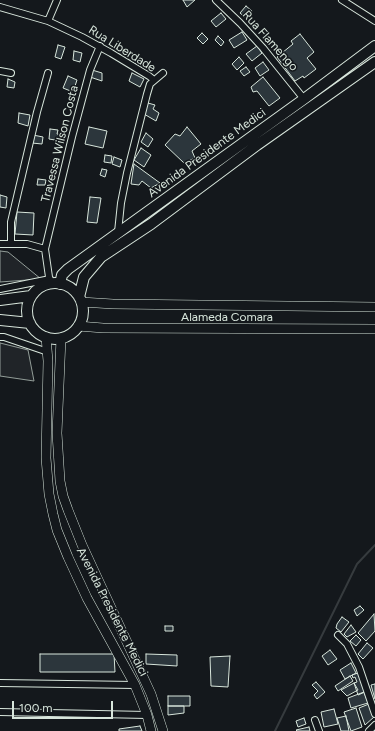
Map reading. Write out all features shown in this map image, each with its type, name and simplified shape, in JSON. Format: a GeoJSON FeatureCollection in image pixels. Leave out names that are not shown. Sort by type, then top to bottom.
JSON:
{"type":"FeatureCollection","features":[{"type":"Feature","properties":{"kind":"main road","name":"Avenida Presidente Medici"},"geometry":{"type":"LineString","coordinates":[[53,282],[118,232],[304,99],[375,46]]}},
{"type":"Feature","properties":{"kind":"main road","name":"Avenida Presidente Medici"},"geometry":{"type":"LineString","coordinates":[[80,299],[84,277],[101,257],[151,224],[257,145],[375,62]]}},
{"type":"Feature","properties":{"kind":"main road"},"geometry":{"type":"LineString","coordinates":[[53,282],[69,287],[80,299],[82,314],[78,326],[67,336],[61,338],[46,338],[34,329],[30,323],[27,314],[28,305],[31,296],[38,289],[53,282]]}},
{"type":"Feature","properties":{"kind":"main road"},"geometry":{"type":"LineString","coordinates":[[0,300],[31,296]]}},
{"type":"Feature","properties":{"kind":"main road"},"geometry":{"type":"LineString","coordinates":[[0,320],[30,323]]}},
{"type":"Feature","properties":{"kind":"street"},"geometry":{"type":"LineString","coordinates":[[48,21],[57,0]]}},
{"type":"Feature","properties":{"kind":"street","name":"Rua Flamengo"},"geometry":{"type":"LineString","coordinates":[[216,0],[263,48],[304,99]]}},
{"type":"Feature","properties":{"kind":"street"},"geometry":{"type":"LineString","coordinates":[[342,0],[375,21]]}},
{"type":"Feature","properties":{"kind":"street","name":"Rua Liberdade"},"geometry":{"type":"LineString","coordinates":[[0,7],[48,21],[100,46],[154,80],[150,84],[147,94],[127,173],[121,203],[118,232]]}},
{"type":"Feature","properties":{"kind":"street","name":"Travessa Wilson Costa"},"geometry":{"type":"LineString","coordinates":[[46,249],[72,137],[90,70],[100,46]]}},
{"type":"Feature","properties":{"kind":"street"},"geometry":{"type":"LineString","coordinates":[[0,71],[11,73]]}},
{"type":"Feature","properties":{"kind":"street"},"geometry":{"type":"LineString","coordinates":[[11,244],[11,222],[37,112],[48,73]]}},
{"type":"Feature","properties":{"kind":"street"},"geometry":{"type":"LineString","coordinates":[[154,80],[163,73]]}},
{"type":"Feature","properties":{"kind":"street"},"geometry":{"type":"LineString","coordinates":[[0,244],[27,244],[46,249],[53,282],[0,290]]}},
{"type":"Feature","properties":{"kind":"street","name":"Alameda Comara"},"geometry":{"type":"LineString","coordinates":[[80,299],[114,304],[375,307]]}},
{"type":"Feature","properties":{"kind":"street","name":"Alameda Comara"},"geometry":{"type":"LineString","coordinates":[[78,326],[110,328],[375,329]]}},
{"type":"Feature","properties":{"kind":"street"},"geometry":{"type":"LineString","coordinates":[[0,337],[48,352]]}},
{"type":"Feature","properties":{"kind":"street","name":"Avenida Presidente Medici"},"geometry":{"type":"LineString","coordinates":[[46,338],[48,352],[46,458],[49,494],[57,530],[87,598],[135,685],[147,715],[151,731]]}},
{"type":"Feature","properties":{"kind":"street","name":"Avenida Presidente Medici"},"geometry":{"type":"LineString","coordinates":[[61,338],[57,433],[58,469],[63,496],[85,552],[151,694],[163,731]]}},
{"type":"Feature","properties":{"kind":"street"},"geometry":{"type":"LineString","coordinates":[[338,635],[346,644],[359,667],[375,714]]}},
{"type":"Feature","properties":{"kind":"street"},"geometry":{"type":"LineString","coordinates":[[0,683],[135,685]]}},
{"type":"Feature","properties":{"kind":"street"},"geometry":{"type":"LineString","coordinates":[[0,712],[147,715]]}},
{"type":"Feature","properties":{"kind":"street"},"geometry":{"type":"LineString","coordinates":[[315,720],[319,731]]}},
{"type":"Feature","properties":{"kind":"street"},"geometry":{"type":"LineString","coordinates":[[369,731],[375,725]]}},
{"type":"Feature","properties":{"kind":"shaded area"},"geometry":{"type":"Polygon","coordinates":[[[0,251],[8,252],[41,279],[0,282],[0,251]]]}},
{"type":"Feature","properties":{"kind":"shaded area"},"geometry":{"type":"Polygon","coordinates":[[[0,343],[28,350],[34,381],[0,376],[0,343]]]}},
{"type":"Feature","properties":{"kind":"building"},"geometry":{"type":"Polygon","coordinates":[[[183,0],[195,0],[187,7],[183,0]]]}},
{"type":"Feature","properties":{"kind":"building"},"geometry":{"type":"Polygon","coordinates":[[[246,6],[252,11],[246,18],[240,13],[246,6]]]}},
{"type":"Feature","properties":{"kind":"building"},"geometry":{"type":"Polygon","coordinates":[[[221,13],[226,19],[216,27],[211,21],[221,13]]]}},
{"type":"Feature","properties":{"kind":"building"},"geometry":{"type":"Polygon","coordinates":[[[242,32],[247,40],[234,48],[229,40],[242,32]]]}},
{"type":"Feature","properties":{"kind":"building"},"geometry":{"type":"Polygon","coordinates":[[[202,33],[208,39],[203,44],[197,38],[202,33]]]}},
{"type":"Feature","properties":{"kind":"building"},"geometry":{"type":"Polygon","coordinates":[[[300,34],[314,52],[307,58],[316,69],[304,78],[303,76],[295,81],[277,57],[293,44],[291,41],[300,34]]]}},
{"type":"Feature","properties":{"kind":"building"},"geometry":{"type":"Polygon","coordinates":[[[218,36],[224,42],[221,46],[215,40],[218,36]]]}},
{"type":"Feature","properties":{"kind":"building"},"geometry":{"type":"Polygon","coordinates":[[[58,45],[65,47],[61,59],[55,57],[58,45]]]}},
{"type":"Feature","properties":{"kind":"building"},"geometry":{"type":"Polygon","coordinates":[[[257,46],[262,53],[252,61],[246,54],[257,46]]]}},
{"type":"Feature","properties":{"kind":"building"},"geometry":{"type":"Polygon","coordinates":[[[74,51],[82,53],[80,62],[73,60],[74,51]]]}},
{"type":"Feature","properties":{"kind":"building"},"geometry":{"type":"Polygon","coordinates":[[[239,57],[244,63],[237,70],[232,64],[239,57]]]}},
{"type":"Feature","properties":{"kind":"building"},"geometry":{"type":"Polygon","coordinates":[[[263,62],[269,70],[260,76],[255,68],[263,62]]]}},
{"type":"Feature","properties":{"kind":"building"},"geometry":{"type":"Polygon","coordinates":[[[246,67],[250,72],[244,76],[240,71],[246,67]]]}},
{"type":"Feature","properties":{"kind":"building"},"geometry":{"type":"Polygon","coordinates":[[[92,70],[102,73],[102,81],[90,77],[92,70]]]}},
{"type":"Feature","properties":{"kind":"building"},"geometry":{"type":"Polygon","coordinates":[[[132,73],[144,79],[140,87],[129,81],[132,73]]]}},
{"type":"Feature","properties":{"kind":"building"},"geometry":{"type":"Polygon","coordinates":[[[68,76],[77,80],[73,92],[63,88],[68,76]]]}},
{"type":"Feature","properties":{"kind":"building"},"geometry":{"type":"Polygon","coordinates":[[[263,77],[280,98],[269,106],[257,91],[253,92],[251,87],[263,77]]]}},
{"type":"Feature","properties":{"kind":"building"},"geometry":{"type":"Polygon","coordinates":[[[8,79],[15,82],[14,88],[7,87],[8,79]]]}},
{"type":"Feature","properties":{"kind":"building"},"geometry":{"type":"Polygon","coordinates":[[[148,103],[155,105],[153,109],[159,113],[156,121],[144,114],[148,103]]]}},
{"type":"Feature","properties":{"kind":"building"},"geometry":{"type":"Polygon","coordinates":[[[19,113],[30,115],[28,126],[18,123],[19,113]]]}},
{"type":"Feature","properties":{"kind":"building"},"geometry":{"type":"Polygon","coordinates":[[[89,127],[107,131],[103,148],[85,144],[89,127]]]}},
{"type":"Feature","properties":{"kind":"building"},"geometry":{"type":"Polygon","coordinates":[[[187,127],[201,144],[192,151],[195,158],[184,163],[165,145],[175,134],[180,136],[187,127]]]}},
{"type":"Feature","properties":{"kind":"building"},"geometry":{"type":"Polygon","coordinates":[[[50,129],[58,130],[57,134],[62,135],[61,141],[49,139],[50,129]]]}},
{"type":"Feature","properties":{"kind":"building"},"geometry":{"type":"Polygon","coordinates":[[[146,133],[153,139],[148,147],[141,142],[146,133]]]}},
{"type":"Feature","properties":{"kind":"building"},"geometry":{"type":"Polygon","coordinates":[[[33,135],[43,137],[42,144],[32,143],[33,135]]]}},
{"type":"Feature","properties":{"kind":"building"},"geometry":{"type":"Polygon","coordinates":[[[141,148],[151,155],[144,167],[134,160],[141,148]]]}},
{"type":"Feature","properties":{"kind":"building"},"geometry":{"type":"Polygon","coordinates":[[[105,155],[112,156],[111,163],[104,162],[105,155]]]}},
{"type":"Feature","properties":{"kind":"building"},"geometry":{"type":"Polygon","coordinates":[[[114,157],[122,160],[120,167],[112,164],[114,157]]]}},
{"type":"Feature","properties":{"kind":"building"},"geometry":{"type":"Polygon","coordinates":[[[134,164],[160,183],[151,188],[142,181],[139,185],[131,184],[134,164]]]}},
{"type":"Feature","properties":{"kind":"building"},"geometry":{"type":"Polygon","coordinates":[[[102,169],[107,170],[105,177],[100,175],[102,169]]]}},
{"type":"Feature","properties":{"kind":"building"},"geometry":{"type":"Polygon","coordinates":[[[38,179],[46,180],[45,185],[37,185],[38,179]]]}},
{"type":"Feature","properties":{"kind":"building"},"geometry":{"type":"Polygon","coordinates":[[[0,195],[7,197],[6,208],[0,207],[0,195]]]}},
{"type":"Feature","properties":{"kind":"building"},"geometry":{"type":"Polygon","coordinates":[[[90,197],[101,198],[97,223],[87,222],[90,197]]]}},
{"type":"Feature","properties":{"kind":"building"},"geometry":{"type":"Polygon","coordinates":[[[17,212],[34,213],[33,235],[15,234],[17,212]]]}},
{"type":"Feature","properties":{"kind":"building"},"geometry":{"type":"Polygon","coordinates":[[[360,606],[364,610],[357,616],[354,610],[360,606]]]}},
{"type":"Feature","properties":{"kind":"building"},"geometry":{"type":"Polygon","coordinates":[[[374,614],[375,631],[366,641],[358,633],[374,614]]]}},
{"type":"Feature","properties":{"kind":"building"},"geometry":{"type":"Polygon","coordinates":[[[342,617],[349,622],[341,632],[336,628],[342,617]]]}},
{"type":"Feature","properties":{"kind":"building"},"geometry":{"type":"Polygon","coordinates":[[[351,625],[356,632],[347,637],[344,634],[351,625]]]}},
{"type":"Feature","properties":{"kind":"building"},"geometry":{"type":"Polygon","coordinates":[[[165,626],[173,626],[173,631],[165,631],[165,626]]]}},
{"type":"Feature","properties":{"kind":"building"},"geometry":{"type":"Polygon","coordinates":[[[356,635],[361,640],[356,646],[350,641],[356,635]]]}},
{"type":"Feature","properties":{"kind":"building"},"geometry":{"type":"Polygon","coordinates":[[[367,643],[373,648],[363,659],[358,654],[367,643]]]}},
{"type":"Feature","properties":{"kind":"building"},"geometry":{"type":"Polygon","coordinates":[[[330,650],[337,659],[328,665],[322,656],[330,650]]]}},
{"type":"Feature","properties":{"kind":"building"},"geometry":{"type":"Polygon","coordinates":[[[40,654],[114,654],[115,672],[40,672],[40,654]]]}},
{"type":"Feature","properties":{"kind":"building"},"geometry":{"type":"Polygon","coordinates":[[[146,654],[177,655],[177,666],[146,664],[146,654]]]}},
{"type":"Feature","properties":{"kind":"building"},"geometry":{"type":"Polygon","coordinates":[[[230,656],[228,687],[211,686],[210,657],[230,656]]]}},
{"type":"Feature","properties":{"kind":"building"},"geometry":{"type":"Polygon","coordinates":[[[351,663],[356,673],[345,679],[340,670],[351,663]]]}},
{"type":"Feature","properties":{"kind":"building"},"geometry":{"type":"Polygon","coordinates":[[[358,673],[365,692],[358,695],[354,683],[357,682],[355,677],[353,678],[352,675],[358,673]]]}},
{"type":"Feature","properties":{"kind":"building"},"geometry":{"type":"Polygon","coordinates":[[[350,676],[353,681],[338,691],[335,686],[350,676]]]}},
{"type":"Feature","properties":{"kind":"building"},"geometry":{"type":"Polygon","coordinates":[[[316,682],[325,692],[317,699],[314,695],[318,691],[312,685],[316,682]]]}},
{"type":"Feature","properties":{"kind":"building"},"geometry":{"type":"Polygon","coordinates":[[[354,683],[358,690],[347,696],[341,690],[354,683]]]}},
{"type":"Feature","properties":{"kind":"building"},"geometry":{"type":"Polygon","coordinates":[[[375,684],[375,699],[371,685],[375,684]]]}},
{"type":"Feature","properties":{"kind":"building"},"geometry":{"type":"Polygon","coordinates":[[[364,692],[368,703],[351,708],[348,698],[364,692]]]}},
{"type":"Feature","properties":{"kind":"building"},"geometry":{"type":"Polygon","coordinates":[[[168,696],[190,696],[190,706],[168,706],[168,696]]]}},
{"type":"Feature","properties":{"kind":"building"},"geometry":{"type":"Polygon","coordinates":[[[369,704],[374,717],[365,725],[359,708],[369,704]]]}},
{"type":"Feature","properties":{"kind":"building"},"geometry":{"type":"Polygon","coordinates":[[[168,706],[184,706],[184,713],[168,715],[168,706]]]}},
{"type":"Feature","properties":{"kind":"building"},"geometry":{"type":"Polygon","coordinates":[[[356,708],[362,727],[351,731],[344,712],[356,708]]]}},
{"type":"Feature","properties":{"kind":"building"},"geometry":{"type":"Polygon","coordinates":[[[334,709],[338,724],[324,727],[321,712],[334,709]]]}},
{"type":"Feature","properties":{"kind":"building"},"geometry":{"type":"Polygon","coordinates":[[[346,716],[349,731],[341,731],[337,718],[346,716]]]}},
{"type":"Feature","properties":{"kind":"building"},"geometry":{"type":"Polygon","coordinates":[[[304,718],[306,724],[298,727],[296,721],[304,718]]]}},
{"type":"Feature","properties":{"kind":"building"},"geometry":{"type":"Polygon","coordinates":[[[140,726],[142,731],[119,731],[119,729],[140,726]]]}},
{"type":"Feature","properties":{"kind":"building"},"geometry":{"type":"Polygon","coordinates":[[[309,727],[310,731],[296,730],[309,727]]]}},
{"type":"Feature","properties":{"kind":"waterway"},"geometry":{"type":"LineString","coordinates":[[275,731],[357,564],[375,545]]}}]}
